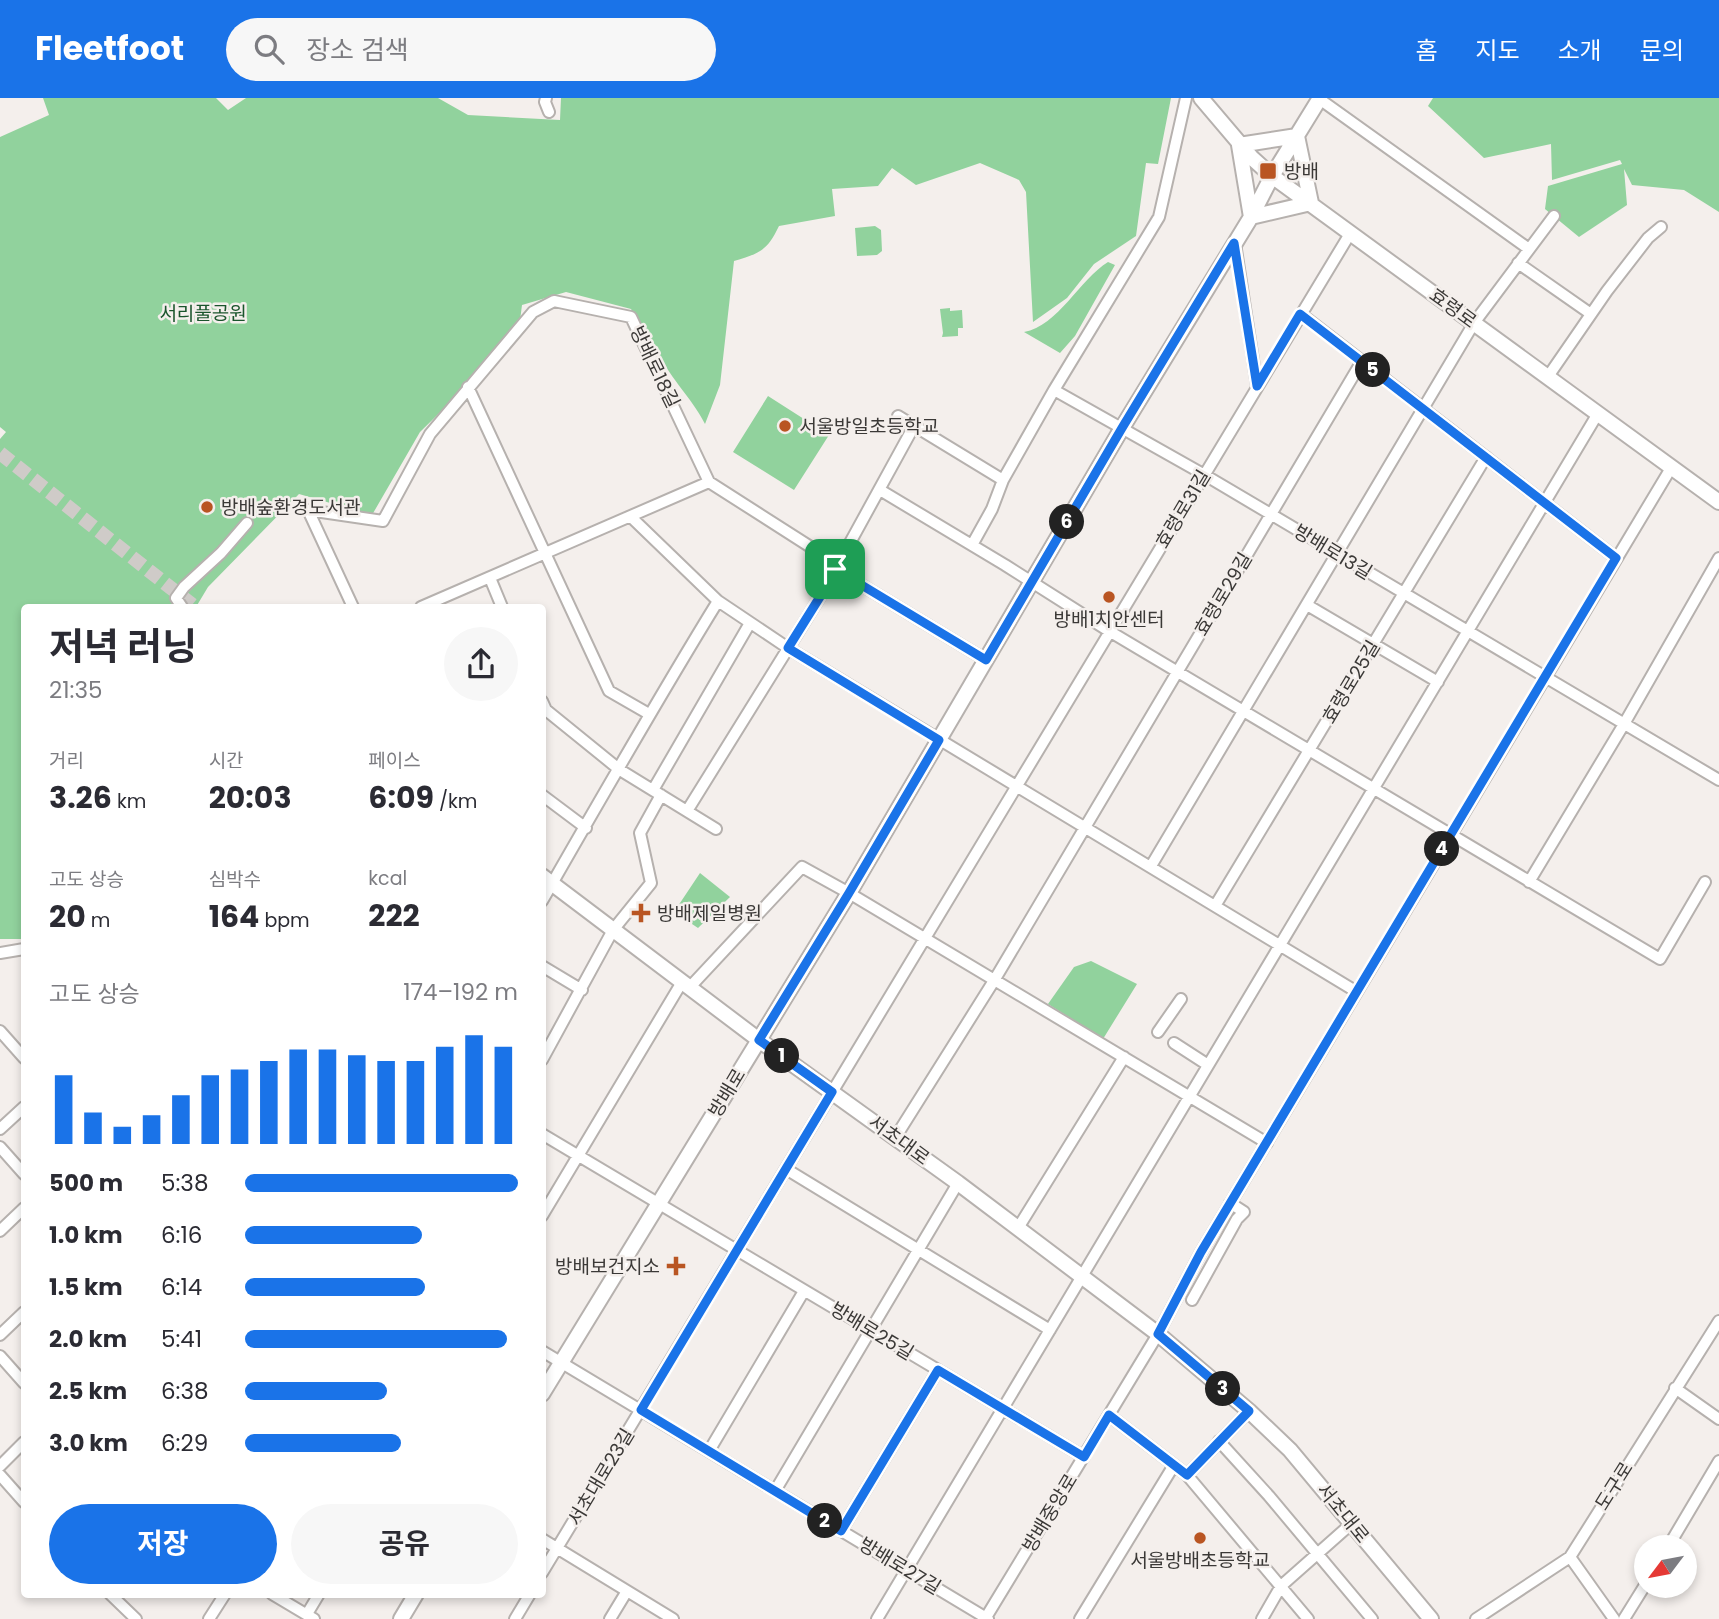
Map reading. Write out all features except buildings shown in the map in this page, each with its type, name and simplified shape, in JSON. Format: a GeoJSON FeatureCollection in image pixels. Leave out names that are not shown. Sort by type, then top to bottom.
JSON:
{"type":"FeatureCollection","features":[{"type":"Feature","properties":{"kind":"main road","name":"효령로"},"geometry":{"type":"LineString","coordinates":[[1201,98],[1239,145],[1272,176],[1719,502]]}},
{"type":"Feature","properties":{"kind":"main road","name":"방배로"},"geometry":{"type":"LineString","coordinates":[[546,1389],[849,893],[1319,98]]}},
{"type":"Feature","properties":{"kind":"main road"},"geometry":{"type":"LineString","coordinates":[[1297,136],[1311,203],[1251,217],[1239,145],[1297,136]]}},
{"type":"Feature","properties":{"kind":"main road","name":"서초대로"},"geometry":{"type":"LineString","coordinates":[[547,880],[1158,1334],[1249,1411],[1297,1458],[1431,1619]]}},
{"type":"Feature","properties":{"kind":"main road"},"geometry":{"type":"LineString","coordinates":[[401,1619],[414,1598]]}},
{"type":"Feature","properties":{"kind":"street"},"geometry":{"type":"LineString","coordinates":[[546,98],[549,112]]}},
{"type":"Feature","properties":{"kind":"street"},"geometry":{"type":"LineString","coordinates":[[972,545],[992,509],[1003,480],[1054,390],[1159,216],[1186,98]]}},
{"type":"Feature","properties":{"kind":"street"},"geometry":{"type":"LineString","coordinates":[[1319,98],[1529,249]]}},
{"type":"Feature","properties":{"kind":"street"},"geometry":{"type":"LineString","coordinates":[[1151,866],[1474,323],[1553,216]]}},
{"type":"Feature","properties":{"kind":"street"},"geometry":{"type":"LineString","coordinates":[[1547,378],[1648,238],[1661,227]]}},
{"type":"Feature","properties":{"kind":"street","name":"효령로31길"},"geometry":{"type":"LineString","coordinates":[[925,938],[1351,232]]}},
{"type":"Feature","properties":{"kind":"street"},"geometry":{"type":"LineString","coordinates":[[1234,243],[1257,386]]}},
{"type":"Feature","properties":{"kind":"street"},"geometry":{"type":"LineString","coordinates":[[1518,263],[1591,314]]}},
{"type":"Feature","properties":{"kind":"street","name":"방배로18길"},"geometry":{"type":"LineString","coordinates":[[352,604],[308,510],[383,521],[430,434],[533,312],[554,301],[631,317],[709,482]]}},
{"type":"Feature","properties":{"kind":"street"},"geometry":{"type":"LineString","coordinates":[[1300,314],[1616,558]]}},
{"type":"Feature","properties":{"kind":"street","name":"효령로29길"},"geometry":{"type":"LineString","coordinates":[[895,1138],[995,979],[1362,361]]}},
{"type":"Feature","properties":{"kind":"street"},"geometry":{"type":"LineString","coordinates":[[468,387],[609,691],[649,714]]}},
{"type":"Feature","properties":{"kind":"street"},"geometry":{"type":"LineString","coordinates":[[1054,390],[1122,428]]}},
{"type":"Feature","properties":{"kind":"street"},"geometry":{"type":"LineString","coordinates":[[877,1619],[1597,415]]}},
{"type":"Feature","properties":{"kind":"street"},"geometry":{"type":"LineString","coordinates":[[898,416],[1003,480]]}},
{"type":"Feature","properties":{"kind":"street"},"geometry":{"type":"LineString","coordinates":[[687,811],[823,592],[915,426]]}},
{"type":"Feature","properties":{"kind":"street","name":"방배로13길"},"geometry":{"type":"LineString","coordinates":[[1122,428],[1719,780]]}},
{"type":"Feature","properties":{"kind":"street","name":"효령로25길"},"geometry":{"type":"LineString","coordinates":[[1215,906],[1486,457]]}},
{"type":"Feature","properties":{"kind":"street","name":"방배중앙로"},"geometry":{"type":"LineString","coordinates":[[986,1619],[1158,1334],[1230,1203],[1671,468]]}},
{"type":"Feature","properties":{"kind":"street"},"geometry":{"type":"LineString","coordinates":[[428,604],[709,482],[831,560],[835,569],[986,660]]}},
{"type":"Feature","properties":{"kind":"street"},"geometry":{"type":"LineString","coordinates":[[880,490],[1177,672],[1660,959],[1705,882]]}},
{"type":"Feature","properties":{"kind":"street"},"geometry":{"type":"LineString","coordinates":[[631,517],[718,601],[788,648],[1357,992]]}},
{"type":"Feature","properties":{"kind":"street"},"geometry":{"type":"LineString","coordinates":[[180,604],[176,598],[184,587],[221,553],[247,523]]}},
{"type":"Feature","properties":{"kind":"street"},"geometry":{"type":"LineString","coordinates":[[1529,882],[1719,558]]}},
{"type":"Feature","properties":{"kind":"street"},"geometry":{"type":"LineString","coordinates":[[490,578],[501,604]]}},
{"type":"Feature","properties":{"kind":"street"},"geometry":{"type":"LineString","coordinates":[[547,880],[586,828],[649,714],[718,601]]}},
{"type":"Feature","properties":{"kind":"street"},"geometry":{"type":"LineString","coordinates":[[1307,605],[1437,682]]}},
{"type":"Feature","properties":{"kind":"street"},"geometry":{"type":"LineString","coordinates":[[546,1053],[613,930],[651,883],[640,833],[657,793],[750,623]]}},
{"type":"Feature","properties":{"kind":"street"},"geometry":{"type":"LineString","coordinates":[[546,710],[620,770],[716,829]]}},
{"type":"Feature","properties":{"kind":"street"},"geometry":{"type":"LineString","coordinates":[[546,798],[586,828]]}},
{"type":"Feature","properties":{"kind":"street"},"geometry":{"type":"LineString","coordinates":[[546,1209],[686,985],[802,867],[995,979],[1266,1143]]}},
{"type":"Feature","properties":{"kind":"street","name":"서초대로23길"},"geometry":{"type":"LineString","coordinates":[[546,1566],[925,938]]}},
{"type":"Feature","properties":{"kind":"street"},"geometry":{"type":"LineString","coordinates":[[0,953],[21,950]]}},
{"type":"Feature","properties":{"kind":"street"},"geometry":{"type":"LineString","coordinates":[[546,968],[582,990]]}},
{"type":"Feature","properties":{"kind":"street"},"geometry":{"type":"LineString","coordinates":[[1158,1032],[1181,999]]}},
{"type":"Feature","properties":{"kind":"street"},"geometry":{"type":"LineString","coordinates":[[0,1031],[21,1055]]}},
{"type":"Feature","properties":{"kind":"street"},"geometry":{"type":"LineString","coordinates":[[1174,1043],[1208,1065]]}},
{"type":"Feature","properties":{"kind":"street"},"geometry":{"type":"LineString","coordinates":[[1018,1228],[1124,1057]]}},
{"type":"Feature","properties":{"kind":"street"},"geometry":{"type":"LineString","coordinates":[[0,1129],[21,1110]]}},
{"type":"Feature","properties":{"kind":"street","name":"방배로25길"},"geometry":{"type":"LineString","coordinates":[[546,1136],[1084,1457]]}},
{"type":"Feature","properties":{"kind":"street"},"geometry":{"type":"LineString","coordinates":[[0,1147],[21,1171]]}},
{"type":"Feature","properties":{"kind":"street"},"geometry":{"type":"LineString","coordinates":[[786,1170],[1050,1330]]}},
{"type":"Feature","properties":{"kind":"street"},"geometry":{"type":"LineString","coordinates":[[775,1491],[958,1183]]}},
{"type":"Feature","properties":{"kind":"street"},"geometry":{"type":"LineString","coordinates":[[1192,1300],[1231,1229],[1244,1212],[1230,1203]]}},
{"type":"Feature","properties":{"kind":"street"},"geometry":{"type":"LineString","coordinates":[[0,1231],[21,1211]]}},
{"type":"Feature","properties":{"kind":"street"},"geometry":{"type":"LineString","coordinates":[[709,1451],[804,1291]]}},
{"type":"Feature","properties":{"kind":"street"},"geometry":{"type":"LineString","coordinates":[[0,1335],[21,1315]]}},
{"type":"Feature","properties":{"kind":"street","name":"도구로"},"geometry":{"type":"LineString","coordinates":[[1476,1619],[1570,1557],[1719,1321]]}},
{"type":"Feature","properties":{"kind":"street","name":"방배로27길"},"geometry":{"type":"LineString","coordinates":[[546,1353],[986,1619]]}},
{"type":"Feature","properties":{"kind":"street"},"geometry":{"type":"LineString","coordinates":[[0,1356],[21,1380]]}},
{"type":"Feature","properties":{"kind":"street"},"geometry":{"type":"LineString","coordinates":[[841,1531],[938,1370]]}},
{"type":"Feature","properties":{"kind":"street"},"geometry":{"type":"LineString","coordinates":[[1675,1388],[1719,1419]]}},
{"type":"Feature","properties":{"kind":"street"},"geometry":{"type":"LineString","coordinates":[[1187,1475],[1249,1411]]}},
{"type":"Feature","properties":{"kind":"street"},"geometry":{"type":"LineString","coordinates":[[1109,1415],[1187,1475],[1308,1619]]}},
{"type":"Feature","properties":{"kind":"street"},"geometry":{"type":"LineString","coordinates":[[1219,1441],[1373,1619]]}},
{"type":"Feature","properties":{"kind":"street"},"geometry":{"type":"LineString","coordinates":[[0,1466],[21,1445]]}},
{"type":"Feature","properties":{"kind":"street"},"geometry":{"type":"LineString","coordinates":[[1675,1535],[1719,1461]]}},
{"type":"Feature","properties":{"kind":"street"},"geometry":{"type":"LineString","coordinates":[[1080,1619],[1174,1465]]}},
{"type":"Feature","properties":{"kind":"street"},"geometry":{"type":"LineString","coordinates":[[0,1475],[21,1499]]}},
{"type":"Feature","properties":{"kind":"street"},"geometry":{"type":"LineString","coordinates":[[1262,1619],[1281,1586],[1351,1524]]}},
{"type":"Feature","properties":{"kind":"street"},"geometry":{"type":"LineString","coordinates":[[546,1541],[673,1619]]}},
{"type":"Feature","properties":{"kind":"street"},"geometry":{"type":"LineString","coordinates":[[1570,1557],[1608,1617]]}},
{"type":"Feature","properties":{"kind":"street"},"geometry":{"type":"LineString","coordinates":[[610,1619],[627,1591]]}},
{"type":"Feature","properties":{"kind":"street"},"geometry":{"type":"LineString","coordinates":[[113,1598],[136,1619]]}},
{"type":"Feature","properties":{"kind":"street"},"geometry":{"type":"LineString","coordinates":[[209,1619],[222,1598]]}},
{"type":"Feature","properties":{"kind":"street"},"geometry":{"type":"LineString","coordinates":[[279,1598],[310,1617],[317,1598]]}},
{"type":"Feature","properties":{"kind":"street"},"geometry":{"type":"LineString","coordinates":[[515,1619],[528,1598]]}},
{"type":"Feature","properties":{"kind":"street"},"geometry":{"type":"LineString","coordinates":[[1625,1619],[1637,1598]]}},
{"type":"Feature","properties":{"kind":"street"},"geometry":{"type":"LineString","coordinates":[[115,1619],[122,1608]]}},
{"type":"Feature","properties":{"kind":"green space","name":"서리풀공원"},"geometry":{"type":"Polygon","coordinates":[[[43,98],[216,98],[228,110],[246,98],[438,98],[468,115],[560,120],[561,98],[1171,98],[1158,164],[1146,163],[1136,236],[1094,264],[1067,298],[1033,322],[1026,192],[1019,180],[980,163],[916,185],[892,168],[878,186],[832,189],[835,216],[779,226],[771,241],[762,250],[734,261],[720,385],[705,424],[666,367],[656,347],[652,346],[631,309],[566,292],[522,305],[518,336],[420,432],[372,515],[299,494],[208,587],[198,604],[21,604],[21,939],[0,939],[0,439],[6,432],[0,427],[0,137],[49,115],[43,98]]]}},
{"type":"Feature","properties":{"kind":"green space"},"geometry":{"type":"Polygon","coordinates":[[[1433,98],[1719,98],[1719,212],[1684,190],[1632,185],[1624,169],[1627,205],[1579,237],[1545,209],[1548,186],[1622,164],[1620,160],[1552,180],[1551,144],[1484,158],[1428,106],[1433,98]]]}},
{"type":"Feature","properties":{"kind":"green space"},"geometry":{"type":"Polygon","coordinates":[[[875,226],[881,230],[882,251],[877,255],[857,256],[855,228],[875,226]]]}},
{"type":"Feature","properties":{"kind":"green space"},"geometry":{"type":"Polygon","coordinates":[[[1108,262],[1115,265],[1075,336],[1060,353],[1024,332],[1048,321],[1108,262]]]}},
{"type":"Feature","properties":{"kind":"green space"},"geometry":{"type":"Polygon","coordinates":[[[950,308],[950,311],[962,310],[963,328],[958,328],[958,336],[942,337],[940,309],[950,308]]]}},
{"type":"Feature","properties":{"kind":"green space"},"geometry":{"type":"Polygon","coordinates":[[[768,396],[829,435],[794,490],[733,452],[768,396]]]}},
{"type":"Feature","properties":{"kind":"green space"},"geometry":{"type":"Polygon","coordinates":[[[700,873],[730,897],[698,928],[674,912],[700,873]]]}},
{"type":"Feature","properties":{"kind":"green space"},"geometry":{"type":"Polygon","coordinates":[[[1091,961],[1137,984],[1103,1039],[1048,1004],[1074,967],[1091,961]]]}},
{"type":"Feature","properties":{"kind":"tunnel"},"geometry":{"type":"LineString","coordinates":[[0,453],[191,604]]}},
{"type":"Feature","properties":{"kind":"place","name":"방배"},"geometry":{"type":"Point","coordinates":[1268,171]}},
{"type":"Feature","properties":{"kind":"place","name":"서울방일초등학교"},"geometry":{"type":"Point","coordinates":[785,426]}},
{"type":"Feature","properties":{"kind":"place","name":"방배숲환경도서관"},"geometry":{"type":"Point","coordinates":[207,507]}},
{"type":"Feature","properties":{"kind":"place","name":"방배1치안센터"},"geometry":{"type":"Point","coordinates":[1109,597]}},
{"type":"Feature","properties":{"kind":"place","name":"방배제일병원"},"geometry":{"type":"Point","coordinates":[641,913]}},
{"type":"Feature","properties":{"kind":"place","name":"방배보건지소"},"geometry":{"type":"Point","coordinates":[676,1266]}},
{"type":"Feature","properties":{"kind":"place","name":"서울방배초등학교"},"geometry":{"type":"Point","coordinates":[1200,1538]}},
{"type":"Feature","properties":{"kind":"route"},"geometry":{"type":"LineString","coordinates":[[1234,243],[1257,386],[1300,314],[1616,558],[1201,1252],[1158,1334],[1249,1411],[1187,1475],[1109,1415],[1084,1457],[938,1370],[841,1531],[641,1410],[832,1092],[759,1040],[939,740],[788,648],[835,569],[986,660],[1234,243]]}}]}
